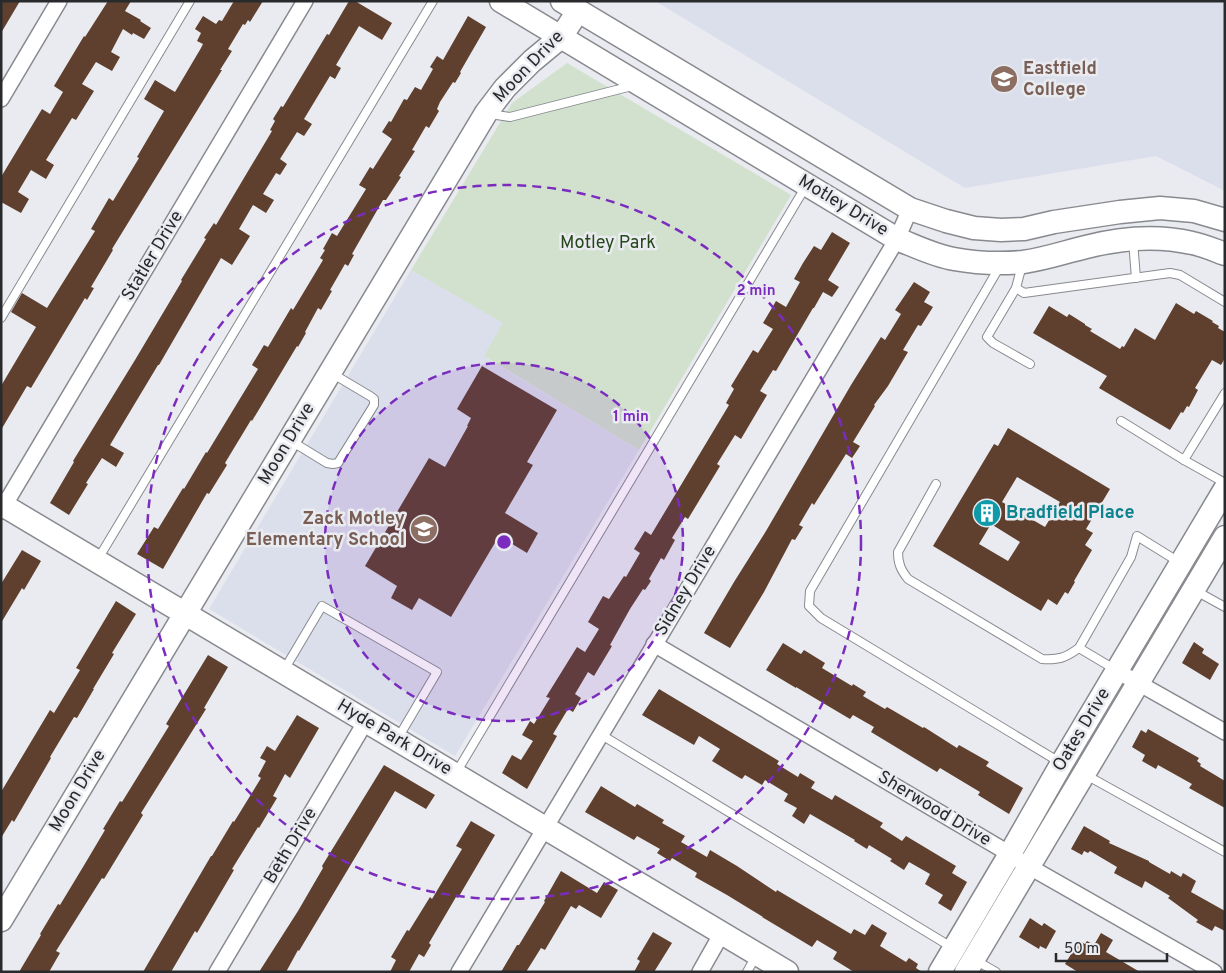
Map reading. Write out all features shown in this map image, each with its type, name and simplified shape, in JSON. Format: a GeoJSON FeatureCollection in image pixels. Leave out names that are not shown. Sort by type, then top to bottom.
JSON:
{"type":"FeatureCollection","features":[{"type":"Feature","properties":{"kind":"main road","name":"Motley Drive"},"geometry":{"type":"LineString","coordinates":[[502,1],[897,239],[925,250],[953,259],[1012,262],[1056,255],[1114,241],[1153,238],[1193,243],[1225,254]]}},
{"type":"Feature","properties":{"kind":"main road","name":"Motley Drive"},"geometry":{"type":"LineString","coordinates":[[570,6],[910,209],[946,221],[974,228],[1024,229],[1054,222],[1160,208],[1194,211],[1225,220]]}},
{"type":"Feature","properties":{"kind":"main road","name":"Moon Drive"},"geometry":{"type":"LineString","coordinates":[[1,920],[486,113],[505,88],[532,61],[561,37],[570,6]]}},
{"type":"Feature","properties":{"kind":"main road"},"geometry":{"type":"LineString","coordinates":[[1012,262],[1024,229]]}},
{"type":"Feature","properties":{"kind":"main road","name":"Oates Drive"},"geometry":{"type":"LineString","coordinates":[[969,965],[1019,860],[1062,763],[1225,489]]}},
{"type":"Feature","properties":{"kind":"main road","name":"Hyde Park Drive"},"geometry":{"type":"LineString","coordinates":[[2,506],[722,933],[752,963],[787,972]]}},
{"type":"Feature","properties":{"kind":"main road","name":"Oates Drive"},"geometry":{"type":"LineString","coordinates":[[940,972],[954,948],[1084,774],[1225,537]]}},
{"type":"Feature","properties":{"kind":"street"},"geometry":{"type":"LineString","coordinates":[[1,99],[59,1]]}},
{"type":"Feature","properties":{"kind":"street","name":"Statler Drive"},"geometry":{"type":"LineString","coordinates":[[2,506],[305,1]]}},
{"type":"Feature","properties":{"kind":"street","name":"Sidney Drive"},"geometry":{"type":"LineString","coordinates":[[459,972],[897,239],[910,209]]}},
{"type":"Feature","properties":{"kind":"street","name":"Sherwood Drive"},"geometry":{"type":"LineString","coordinates":[[654,644],[1019,860],[1214,972]]}},
{"type":"Feature","properties":{"kind":"street"},"geometry":{"type":"LineString","coordinates":[[1117,671],[1225,732]]}},
{"type":"Feature","properties":{"kind":"street","name":"Beth Drive"},"geometry":{"type":"LineString","coordinates":[[217,972],[366,721]]}},
{"type":"Feature","properties":{"kind":"street"},"geometry":{"type":"LineString","coordinates":[[700,972],[722,933]]}},
{"type":"Feature","properties":{"kind":"lane"},"geometry":{"type":"LineString","coordinates":[[1,318],[190,1]]}},
{"type":"Feature","properties":{"kind":"lane"},"geometry":{"type":"LineString","coordinates":[[97,561],[433,1]]}},
{"type":"Feature","properties":{"kind":"lane"},"geometry":{"type":"LineString","coordinates":[[486,113],[510,117],[640,84]]}},
{"type":"Feature","properties":{"kind":"lane"},"geometry":{"type":"LineString","coordinates":[[455,775],[807,184]]}},
{"type":"Feature","properties":{"kind":"lane"},"geometry":{"type":"LineString","coordinates":[[1132,239],[1136,278]]}},
{"type":"Feature","properties":{"kind":"lane"},"geometry":{"type":"LineString","coordinates":[[1012,262],[1016,288],[987,337],[993,343],[1030,364]]}},
{"type":"Feature","properties":{"kind":"lane"},"geometry":{"type":"LineString","coordinates":[[1012,262],[810,591],[810,606],[821,618],[1062,763]]}},
{"type":"Feature","properties":{"kind":"lane"},"geometry":{"type":"LineString","coordinates":[[1016,288],[1024,293],[1170,273],[1180,275],[1225,302]]}},
{"type":"Feature","properties":{"kind":"lane"},"geometry":{"type":"LineString","coordinates":[[290,440],[327,463],[338,464],[374,405],[374,399],[330,372]]}},
{"type":"Feature","properties":{"kind":"lane"},"geometry":{"type":"LineString","coordinates":[[1184,460],[1225,392]]}},
{"type":"Feature","properties":{"kind":"lane"},"geometry":{"type":"LineString","coordinates":[[1121,421],[1225,483]]}},
{"type":"Feature","properties":{"kind":"lane"},"geometry":{"type":"LineString","coordinates":[[936,484],[898,552],[898,562],[901,570],[908,579],[1042,659],[1054,660],[1067,657],[1079,648],[1131,557],[1137,536],[1181,563]]}},
{"type":"Feature","properties":{"kind":"lane"},"geometry":{"type":"LineString","coordinates":[[1193,590],[1225,607]]}},
{"type":"Feature","properties":{"kind":"lane"},"geometry":{"type":"LineString","coordinates":[[282,672],[322,606],[437,672],[397,740]]}},
{"type":"Feature","properties":{"kind":"lane"},"geometry":{"type":"LineString","coordinates":[[1079,648],[1117,671]]}},
{"type":"Feature","properties":{"kind":"lane"},"geometry":{"type":"LineString","coordinates":[[600,734],[954,948]]}},
{"type":"Feature","properties":{"kind":"lane"},"geometry":{"type":"LineString","coordinates":[[1084,774],[1225,852]]}},
{"type":"Feature","properties":{"kind":"lane"},"geometry":{"type":"LineString","coordinates":[[969,965],[996,972]]}},
{"type":"Feature","properties":{"kind":"shaded area","name":"Eastfield College"},"geometry":{"type":"Polygon","coordinates":[[[655,1],[1225,1],[1225,191],[1156,156],[965,188],[655,1]]]}},
{"type":"Feature","properties":{"kind":"shaded area","name":"Zack Motley Elementary School"},"geometry":{"type":"Polygon","coordinates":[[[411,270],[504,323],[485,357],[639,450],[455,756],[209,609],[411,270]]]}},
{"type":"Feature","properties":{"kind":"green space","name":"Motley Park"},"geometry":{"type":"Polygon","coordinates":[[[567,63],[791,195],[639,450],[484,356],[503,323],[411,270],[512,103],[567,63]]]}},
{"type":"Feature","properties":{"kind":"building"},"geometry":{"type":"Polygon","coordinates":[[[1,1],[20,1],[1,33],[1,1]]]}},
{"type":"Feature","properties":{"kind":"building"},"geometry":{"type":"Polygon","coordinates":[[[108,1],[131,1],[125,11],[151,28],[144,39],[133,33],[132,35],[123,29],[111,52],[120,57],[112,71],[96,62],[82,84],[94,91],[76,120],[72,118],[46,160],[54,165],[46,179],[31,170],[18,192],[29,199],[21,213],[1,202],[1,177],[42,109],[50,114],[63,92],[54,86],[108,1]]]}},
{"type":"Feature","properties":{"kind":"building"},"geometry":{"type":"Polygon","coordinates":[[[234,1],[263,1],[250,22],[248,20],[245,25],[243,24],[228,49],[232,51],[220,70],[222,70],[112,249],[91,287],[94,288],[87,300],[85,298],[31,388],[27,386],[1,430],[1,386],[36,327],[11,312],[22,293],[47,308],[95,231],[91,229],[109,198],[113,201],[164,111],[144,99],[155,80],[175,92],[203,44],[197,41],[201,33],[195,29],[203,16],[216,24],[219,20],[222,21],[234,1]]]}},
{"type":"Feature","properties":{"kind":"building"},"geometry":{"type":"Polygon","coordinates":[[[349,1],[355,1],[392,23],[382,40],[359,26],[336,65],[341,68],[335,79],[330,76],[304,119],[312,124],[304,136],[297,132],[280,159],[287,164],[280,175],[276,173],[263,194],[274,200],[266,213],[253,205],[239,229],[250,236],[232,265],[221,258],[110,445],[124,453],[116,467],[102,458],[69,515],[50,503],[73,461],[182,281],[206,239],[204,238],[214,223],[216,225],[272,131],[270,130],[275,121],[273,119],[281,106],[283,107],[349,1]]]}},
{"type":"Feature","properties":{"kind":"building"},"geometry":{"type":"Polygon","coordinates":[[[468,16],[486,27],[455,83],[453,82],[440,102],[437,109],[439,111],[429,128],[426,126],[412,150],[415,151],[399,176],[401,177],[386,200],[383,200],[352,254],[354,255],[348,266],[345,264],[321,310],[318,308],[298,347],[225,463],[227,465],[209,494],[207,493],[163,569],[137,554],[154,527],[158,529],[207,453],[258,369],[252,365],[264,345],[268,347],[291,308],[293,310],[323,260],[320,258],[325,250],[323,249],[332,233],[337,236],[366,189],[359,185],[370,167],[373,169],[392,139],[382,132],[389,121],[391,122],[404,99],[407,100],[415,87],[421,90],[433,69],[430,67],[437,56],[443,60],[468,16]]]}},
{"type":"Feature","properties":{"kind":"building"},"geometry":{"type":"Polygon","coordinates":[[[832,232],[850,243],[828,280],[839,287],[832,297],[823,292],[776,371],[773,370],[760,391],[767,395],[741,439],[735,435],[717,464],[720,466],[688,519],[685,517],[672,538],[675,540],[664,560],[661,558],[649,579],[651,581],[645,590],[643,589],[630,609],[610,645],[612,646],[594,676],[588,672],[575,694],[581,698],[573,712],[568,709],[553,734],[557,736],[527,789],[502,773],[512,755],[521,760],[533,741],[522,735],[530,721],[534,724],[550,698],[546,697],[577,647],[585,652],[599,629],[588,622],[603,596],[609,599],[624,576],[626,577],[640,553],[634,549],[645,531],[651,535],[729,405],[726,403],[734,389],[731,386],[753,350],[758,353],[773,329],[763,323],[776,301],[786,307],[800,282],[794,279],[803,263],[814,246],[821,250],[832,232]]]}},
{"type":"Feature","properties":{"kind":"building"},"geometry":{"type":"Polygon","coordinates":[[[914,282],[930,292],[924,302],[933,307],[921,326],[918,325],[903,350],[908,352],[853,442],[860,446],[852,458],[846,454],[814,505],[812,503],[799,525],[803,527],[795,540],[792,539],[764,592],[730,648],[704,633],[851,385],[881,337],[885,340],[901,314],[895,310],[914,282]]]}},
{"type":"Feature","properties":{"kind":"building"},"geometry":{"type":"Polygon","coordinates":[[[1176,303],[1194,314],[1196,311],[1213,321],[1219,326],[1218,328],[1225,332],[1225,358],[1221,365],[1212,360],[1195,388],[1198,390],[1189,407],[1187,406],[1183,413],[1181,412],[1170,430],[1099,388],[1107,376],[1033,333],[1049,306],[1067,317],[1069,314],[1092,329],[1090,331],[1120,349],[1122,346],[1124,347],[1135,328],[1155,340],[1176,303]]]}},
{"type":"Feature","properties":{"kind":"building"},"geometry":{"type":"Polygon","coordinates":[[[482,366],[557,410],[527,462],[533,465],[505,513],[538,533],[527,553],[499,536],[451,617],[419,598],[412,610],[391,598],[397,586],[365,566],[429,458],[445,467],[471,418],[457,409],[482,366]]]}},
{"type":"Feature","properties":{"kind":"building","name":"Bradfield Place"},"geometry":{"type":"Polygon","coordinates":[[[1008,428],[1110,489],[1086,529],[1093,533],[1085,545],[1092,550],[1075,582],[1068,594],[1065,592],[1057,605],[1048,599],[1041,611],[933,546],[994,444],[998,446],[1008,428]],[[1017,477],[1002,502],[1045,527],[1060,502],[1017,477]],[[991,524],[979,544],[1008,561],[1020,542],[991,524]]]}},
{"type":"Feature","properties":{"kind":"building"},"geometry":{"type":"Polygon","coordinates":[[[22,550],[41,561],[1,623],[1,584],[22,550]]]}},
{"type":"Feature","properties":{"kind":"building"},"geometry":{"type":"Polygon","coordinates":[[[116,601],[136,614],[112,653],[114,654],[77,718],[74,717],[14,822],[12,820],[1,838],[1,792],[50,710],[54,713],[80,670],[76,668],[116,601]]]}},
{"type":"Feature","properties":{"kind":"building"},"geometry":{"type":"Polygon","coordinates":[[[1194,642],[1204,649],[1202,653],[1219,664],[1210,680],[1182,663],[1194,642]]]}},
{"type":"Feature","properties":{"kind":"building"},"geometry":{"type":"Polygon","coordinates":[[[783,643],[801,654],[804,650],[825,663],[822,668],[866,692],[863,696],[885,709],[887,707],[957,748],[959,745],[989,762],[986,766],[1023,788],[1009,814],[978,795],[980,792],[940,768],[937,772],[871,732],[874,727],[853,715],[850,719],[766,670],[783,643]]]}},
{"type":"Feature","properties":{"kind":"building"},"geometry":{"type":"Polygon","coordinates":[[[208,655],[228,667],[204,708],[206,709],[141,813],[143,815],[104,879],[102,878],[56,951],[60,953],[49,972],[19,972],[58,904],[60,905],[105,830],[103,829],[120,801],[122,802],[169,726],[166,724],[208,655]]]}},
{"type":"Feature","properties":{"kind":"building"},"geometry":{"type":"Polygon","coordinates":[[[659,689],[779,761],[777,764],[798,777],[800,773],[815,782],[811,788],[832,800],[835,795],[883,823],[880,827],[902,841],[906,836],[956,866],[952,873],[967,882],[951,911],[938,903],[943,895],[925,884],[930,874],[909,862],[904,870],[890,861],[892,859],[869,845],[867,849],[810,814],[804,824],[792,816],[797,808],[784,801],[788,794],[765,780],[762,785],[745,775],[742,779],[740,778],[712,761],[720,749],[699,736],[694,745],[642,715],[659,689]]]}},
{"type":"Feature","properties":{"kind":"building"},"geometry":{"type":"Polygon","coordinates":[[[297,715],[319,728],[290,778],[285,774],[273,796],[277,798],[232,869],[234,870],[197,933],[195,931],[171,972],[143,972],[211,856],[261,778],[258,776],[266,761],[260,758],[267,746],[275,751],[297,715]]]}},
{"type":"Feature","properties":{"kind":"building"},"geometry":{"type":"Polygon","coordinates":[[[1148,729],[1199,758],[1197,761],[1201,764],[1200,766],[1225,781],[1225,808],[1189,788],[1192,784],[1158,765],[1156,769],[1142,761],[1145,755],[1132,747],[1141,730],[1146,733],[1148,729]]]}},
{"type":"Feature","properties":{"kind":"building"},"geometry":{"type":"Polygon","coordinates":[[[384,765],[435,795],[426,809],[395,791],[286,972],[259,972],[298,911],[323,868],[322,866],[384,765]]]}},
{"type":"Feature","properties":{"kind":"building"},"geometry":{"type":"Polygon","coordinates":[[[601,786],[635,807],[637,804],[664,820],[662,823],[685,836],[681,842],[707,857],[710,850],[776,892],[777,890],[851,934],[854,929],[865,935],[872,924],[887,933],[880,946],[906,962],[909,958],[918,964],[916,968],[922,972],[854,972],[833,959],[837,952],[817,940],[812,947],[695,877],[697,873],[672,858],[670,861],[657,853],[660,849],[637,836],[634,840],[585,812],[601,786]]]}},
{"type":"Feature","properties":{"kind":"building"},"geometry":{"type":"Polygon","coordinates":[[[471,821],[495,835],[429,943],[431,945],[424,957],[419,954],[409,972],[390,972],[396,960],[391,957],[430,897],[432,899],[462,849],[456,846],[471,821]]]}},
{"type":"Feature","properties":{"kind":"building"},"geometry":{"type":"Polygon","coordinates":[[[1084,826],[1110,841],[1109,843],[1149,861],[1170,874],[1171,871],[1181,877],[1183,873],[1196,881],[1191,892],[1225,911],[1225,931],[1215,926],[1212,931],[1196,922],[1198,920],[1168,898],[1170,896],[1145,881],[1142,888],[1114,873],[1117,867],[1090,851],[1088,853],[1084,851],[1082,855],[1071,849],[1084,826]]]}},
{"type":"Feature","properties":{"kind":"building"},"geometry":{"type":"Polygon","coordinates":[[[561,871],[597,893],[604,882],[618,890],[601,918],[579,905],[576,909],[571,906],[545,950],[541,948],[526,972],[501,972],[545,902],[561,871]]]}},
{"type":"Feature","properties":{"kind":"building"},"geometry":{"type":"Polygon","coordinates":[[[1030,918],[1042,926],[1044,923],[1056,931],[1046,949],[1040,946],[1039,949],[1019,937],[1030,918]]]}},
{"type":"Feature","properties":{"kind":"building"},"geometry":{"type":"Polygon","coordinates":[[[653,932],[672,943],[654,972],[634,972],[640,961],[637,959],[653,932]]]}},
{"type":"Feature","properties":{"kind":"building"},"geometry":{"type":"Polygon","coordinates":[[[1101,933],[1113,940],[1106,952],[1140,972],[1078,972],[1065,964],[1079,941],[1085,944],[1087,941],[1094,945],[1101,933]]]}},
{"type":"Feature","properties":{"kind":"place","name":"Eastfield College"},"geometry":{"type":"Point","coordinates":[1004,79]}},
{"type":"Feature","properties":{"kind":"place","name":"Bradfield Place"},"geometry":{"type":"Point","coordinates":[987,513]}},
{"type":"Feature","properties":{"kind":"place","name":"Zack Motley Elementary School"},"geometry":{"type":"Point","coordinates":[424,529]}}]}
